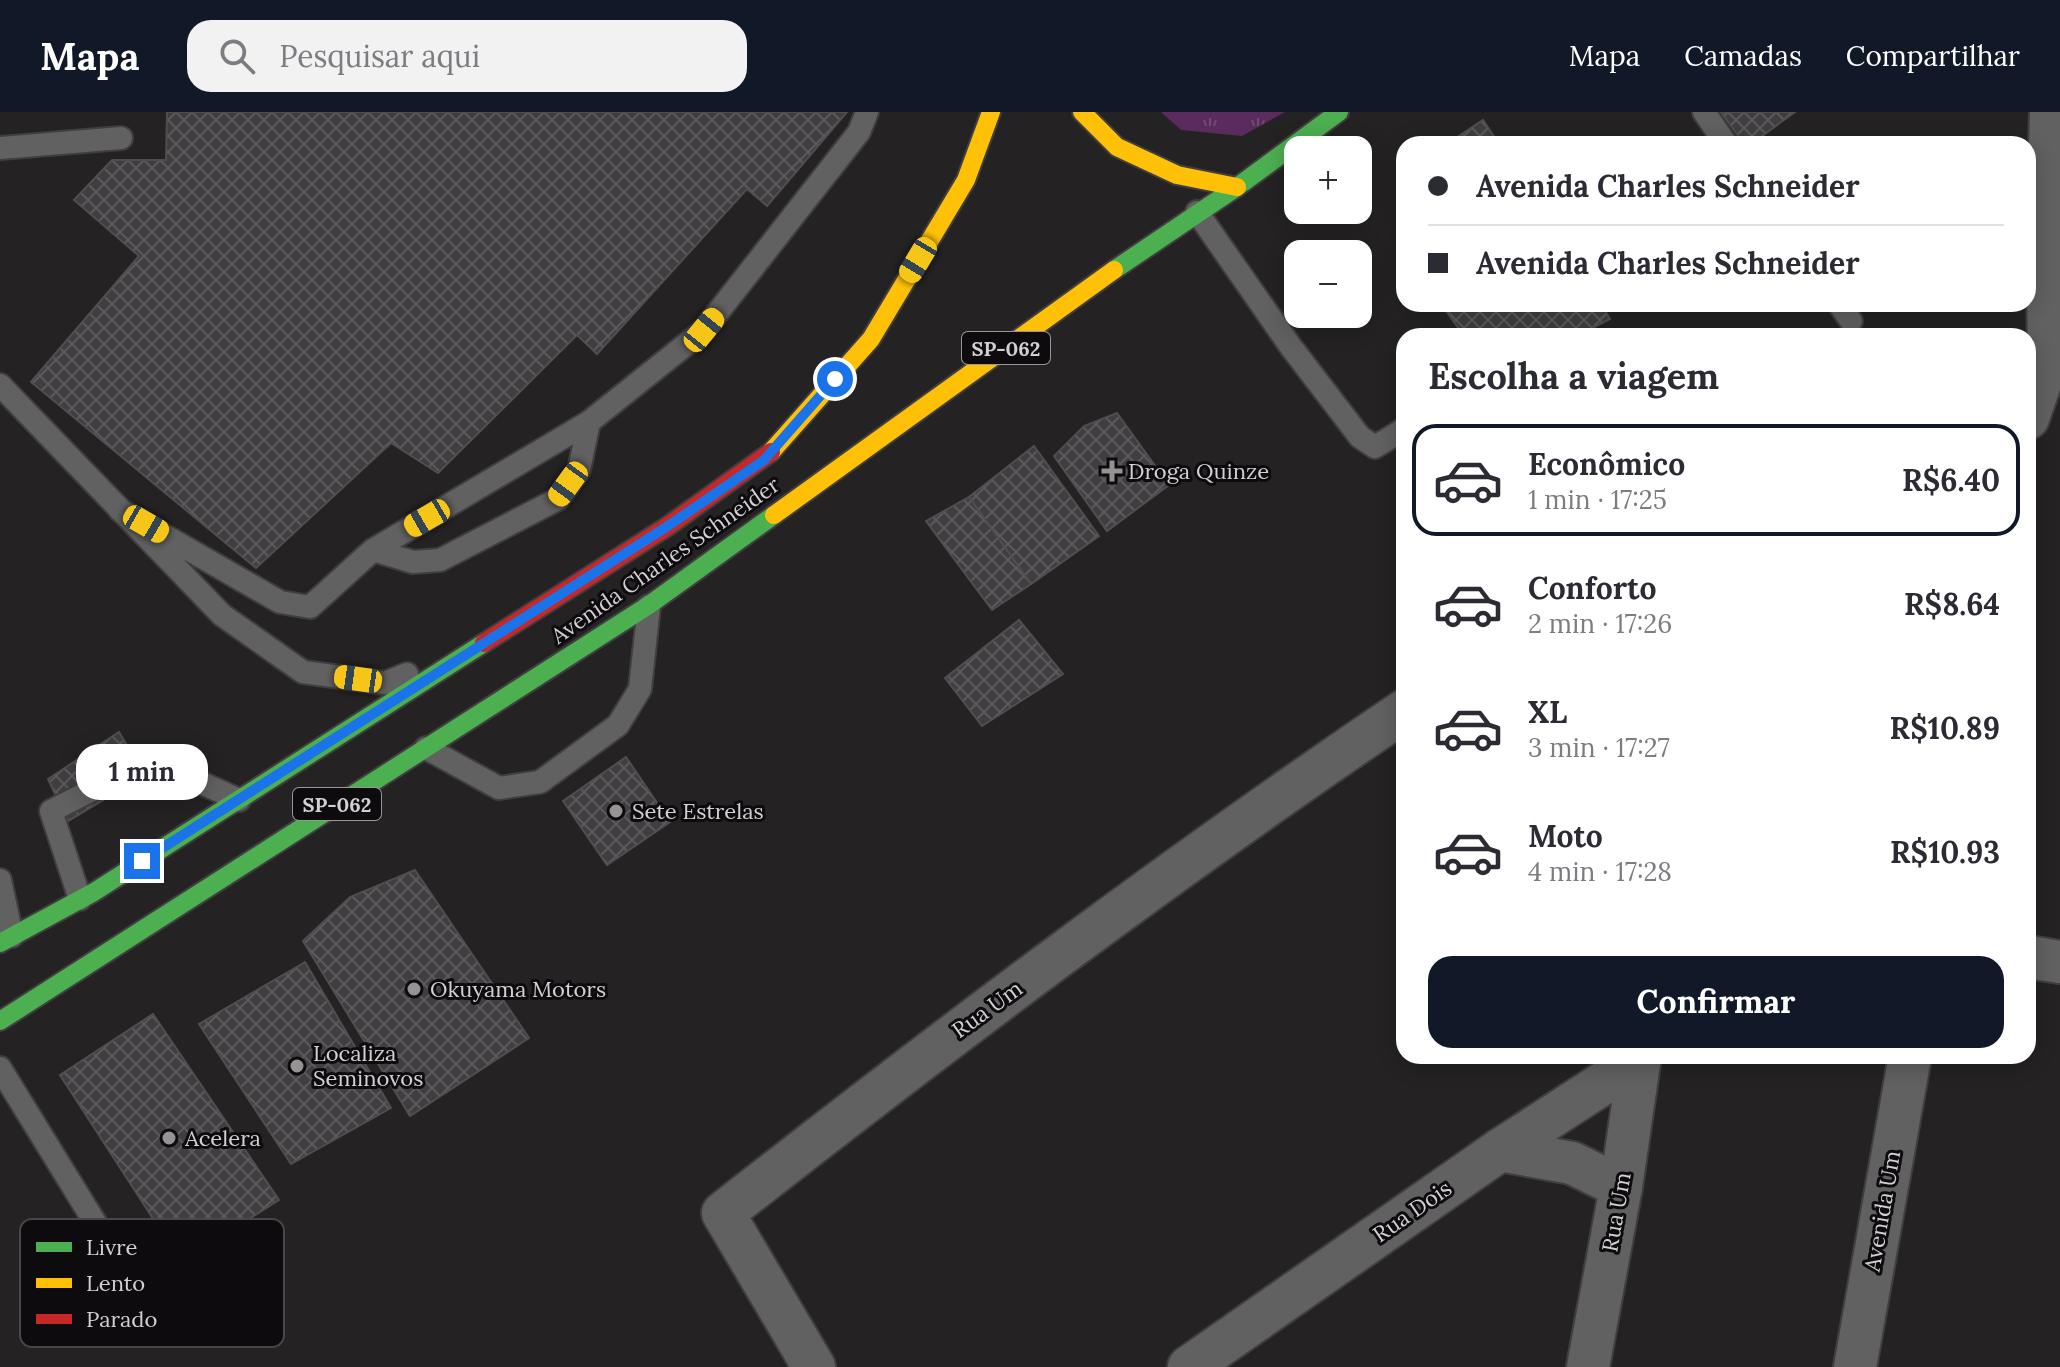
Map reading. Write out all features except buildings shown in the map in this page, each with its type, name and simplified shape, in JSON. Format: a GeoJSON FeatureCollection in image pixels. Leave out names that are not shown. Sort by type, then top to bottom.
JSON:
{"type":"FeatureCollection","features":[{"type":"Feature","properties":{"kind":"main road","name":"Avenida Charles Schneider"},"geometry":{"type":"LineString","coordinates":[[6,939],[80,899],[239,800],[483,645],[764,460],[871,339],[966,180],[991,112]]}},
{"type":"Feature","properties":{"kind":"main road"},"geometry":{"type":"LineString","coordinates":[[1082,112],[1117,147],[1177,175],[1237,187]]}},
{"type":"Feature","properties":{"kind":"main road","name":"Avenida Charles Schneider"},"geometry":{"type":"LineString","coordinates":[[0,1021],[649,605],[1339,112]]}},
{"type":"Feature","properties":{"kind":"street"},"geometry":{"type":"LineString","coordinates":[[2036,394],[2055,336],[2047,241],[2051,112]]}},
{"type":"Feature","properties":{"kind":"street","name":"Rua Um"},"geometry":{"type":"LineString","coordinates":[[814,1367],[723,1213],[954,1032],[1297,783],[1396,716]]}},
{"type":"Feature","properties":{"kind":"street"},"geometry":{"type":"LineString","coordinates":[[2036,929],[2060,933]]}},
{"type":"Feature","properties":{"kind":"street"},"geometry":{"type":"LineString","coordinates":[[2036,958],[2060,962]]}},
{"type":"Feature","properties":{"kind":"street","name":"Rua Dois"},"geometry":{"type":"LineString","coordinates":[[1189,1367],[1500,1150],[1630,1064]]}},
{"type":"Feature","properties":{"kind":"street","name":"Rua Um"},"geometry":{"type":"LineString","coordinates":[[1588,1367],[1621,1187],[1638,1064]]}},
{"type":"Feature","properties":{"kind":"street","name":"Avenida Um"},"geometry":{"type":"LineString","coordinates":[[1855,1367],[1909,1064]]}},
{"type":"Feature","properties":{"kind":"street"},"geometry":{"type":"LineString","coordinates":[[1500,1150],[1572,1163],[1621,1187]]}},
{"type":"Feature","properties":{"kind":"lane"},"geometry":{"type":"LineString","coordinates":[[120,510],[280,602],[310,607],[373,550],[589,422],[704,330],[859,132],[867,112]]}},
{"type":"Feature","properties":{"kind":"lane"},"geometry":{"type":"LineString","coordinates":[[1704,112],[1720,136]]}},
{"type":"Feature","properties":{"kind":"lane"},"geometry":{"type":"LineString","coordinates":[[0,148],[121,138]]}},
{"type":"Feature","properties":{"kind":"lane"},"geometry":{"type":"LineString","coordinates":[[1197,212],[1291,347],[1360,437],[1375,447],[1396,434]]}},
{"type":"Feature","properties":{"kind":"lane"},"geometry":{"type":"LineString","coordinates":[[0,385],[222,615],[303,672],[385,683],[483,645]]}},
{"type":"Feature","properties":{"kind":"lane"},"geometry":{"type":"LineString","coordinates":[[373,550],[413,562],[440,560],[558,499],[579,470],[589,422]]}},
{"type":"Feature","properties":{"kind":"lane"},"geometry":{"type":"LineString","coordinates":[[426,748],[499,788],[540,782],[618,725],[640,689],[649,605]]}},
{"type":"Feature","properties":{"kind":"lane"},"geometry":{"type":"LineString","coordinates":[[80,899],[51,811],[151,760],[239,800]]}},
{"type":"Feature","properties":{"kind":"lane"},"geometry":{"type":"LineString","coordinates":[[0,880],[6,939]]}},
{"type":"Feature","properties":{"kind":"lane"},"geometry":{"type":"LineString","coordinates":[[0,1068],[93,1219]]}},
{"type":"Feature","properties":{"kind":"green space"},"geometry":{"type":"Polygon","coordinates":[[[1161,112],[1285,112],[1242,136],[1181,130],[1161,112]]]}},
{"type":"Feature","properties":{"kind":"traffic: fast"},"geometry":{"type":"LineString","coordinates":[[1114,270],[1237,187],[1339,112]]}},
{"type":"Feature","properties":{"kind":"traffic: fast"},"geometry":{"type":"LineString","coordinates":[[0,1021],[649,605],[774,515]]}},
{"type":"Feature","properties":{"kind":"traffic: fast"},"geometry":{"type":"LineString","coordinates":[[0,943],[94,892],[484,643]]}},
{"type":"Feature","properties":{"kind":"traffic: slow"},"geometry":{"type":"LineString","coordinates":[[771,452],[871,339],[966,180],[991,112]]}},
{"type":"Feature","properties":{"kind":"traffic: slow"},"geometry":{"type":"LineString","coordinates":[[1082,112],[1117,147],[1177,175],[1237,187]]}},
{"type":"Feature","properties":{"kind":"traffic: slow"},"geometry":{"type":"LineString","coordinates":[[774,515],[1114,270]]}},
{"type":"Feature","properties":{"kind":"traffic: jam"},"geometry":{"type":"LineString","coordinates":[[484,643],[668,526],[771,452]]}},
{"type":"Feature","properties":{"kind":"place","name":"Droga Quinze"},"geometry":{"type":"Point","coordinates":[1112,471]}},
{"type":"Feature","properties":{"kind":"place","name":"Sete Estrelas"},"geometry":{"type":"Point","coordinates":[616,811]}},
{"type":"Feature","properties":{"kind":"place","name":"Okuyama Motors"},"geometry":{"type":"Point","coordinates":[414,989]}},
{"type":"Feature","properties":{"kind":"place","name":"Localiza Seminovos"},"geometry":{"type":"Point","coordinates":[297,1066]}},
{"type":"Feature","properties":{"kind":"place","name":"Acelera"},"geometry":{"type":"Point","coordinates":[169,1138]}},
{"type":"Feature","properties":{"kind":"route"},"geometry":{"type":"LineString","coordinates":[[142,861],[668,526],[764,460],[835,379]]}}]}
